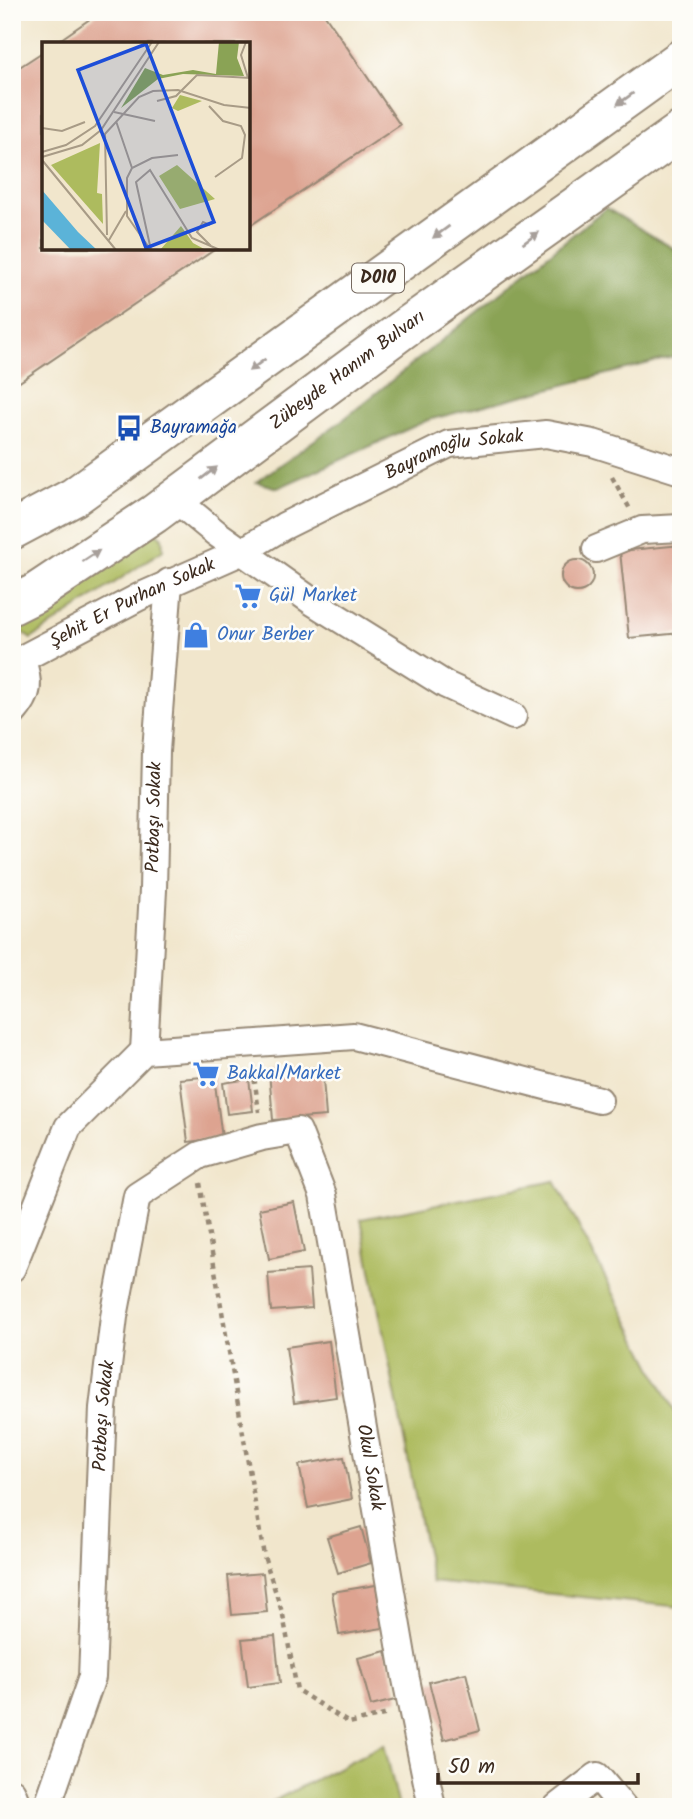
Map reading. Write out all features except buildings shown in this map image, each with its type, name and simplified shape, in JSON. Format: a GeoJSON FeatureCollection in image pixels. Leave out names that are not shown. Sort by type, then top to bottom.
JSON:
{"type":"FeatureCollection","features":[{"type":"Feature","properties":{"kind":"highway","name":"D010"},"geometry":{"type":"LineString","coordinates":[[12,530],[74,497],[681,59]]}},
{"type":"Feature","properties":{"kind":"highway","name":"Zübeyde Hanım Bulvarı"},"geometry":{"type":"LineString","coordinates":[[12,605],[34,594],[175,499],[402,330],[681,131]]}},
{"type":"Feature","properties":{"kind":"street","name":"Bayramoğlu Sokak"},"geometry":{"type":"LineString","coordinates":[[243,551],[284,526],[449,444],[546,434],[593,443],[681,471]]}},
{"type":"Feature","properties":{"kind":"street"},"geometry":{"type":"LineString","coordinates":[[175,499],[216,533],[313,602],[446,685],[513,716]]}},
{"type":"Feature","properties":{"kind":"street"},"geometry":{"type":"LineString","coordinates":[[596,549],[642,530],[681,528]]}},
{"type":"Feature","properties":{"kind":"street","name":"Şehit Er Purhan Sokak"},"geometry":{"type":"LineString","coordinates":[[12,714],[24,701],[29,684],[17,662],[169,582],[243,551]]}},
{"type":"Feature","properties":{"kind":"street","name":"Potbaşı Sokak"},"geometry":{"type":"LineString","coordinates":[[144,1051],[153,890],[156,751],[169,582]]}},
{"type":"Feature","properties":{"kind":"street"},"geometry":{"type":"LineString","coordinates":[[12,1268],[68,1127],[144,1051],[354,1036],[599,1100]]}},
{"type":"Feature","properties":{"kind":"street","name":"Potbaşı Sokak"},"geometry":{"type":"LineString","coordinates":[[47,1807],[92,1678],[103,1408],[114,1317],[137,1196],[196,1158],[262,1138],[298,1131]]}},
{"type":"Feature","properties":{"kind":"street","name":"Okul Sokak"},"geometry":{"type":"LineString","coordinates":[[298,1131],[323,1195],[406,1679],[432,1807]]}},
{"type":"Feature","properties":{"kind":"street"},"geometry":{"type":"LineString","coordinates":[[557,1807],[597,1776],[623,1807]]}},
{"type":"Feature","properties":{"kind":"street"},"geometry":{"type":"LineString","coordinates":[[12,1792],[18,1807]]}},
{"type":"Feature","properties":{"kind":"path"},"geometry":{"type":"LineString","coordinates":[[593,443],[642,530]]}},
{"type":"Feature","properties":{"kind":"path"},"geometry":{"type":"LineString","coordinates":[[250,1044],[262,1138]]}},
{"type":"Feature","properties":{"kind":"path"},"geometry":{"type":"LineString","coordinates":[[196,1158],[264,1556],[283,1615],[297,1690],[349,1723],[413,1708]]}},
{"type":"Feature","properties":{"kind":"green space"},"geometry":{"type":"Polygon","coordinates":[[[606,208],[681,253],[681,355],[428,420],[278,488],[256,482],[344,419],[606,208]]]}},
{"type":"Feature","properties":{"kind":"green space"},"geometry":{"type":"Polygon","coordinates":[[[154,531],[162,538],[163,550],[31,639],[21,631],[22,618],[154,531]]]}},
{"type":"Feature","properties":{"kind":"green space"},"geometry":{"type":"Polygon","coordinates":[[[555,1181],[681,1423],[681,1607],[432,1582],[361,1219],[555,1181]]]}},
{"type":"Feature","properties":{"kind":"green space"},"geometry":{"type":"Polygon","coordinates":[[[384,1744],[399,1807],[262,1807],[384,1744]]]}},
{"type":"Feature","properties":{"kind":"place","name":"Bayramağa"},"geometry":{"type":"Point","coordinates":[129,428]}},
{"type":"Feature","properties":{"kind":"place","name":"Gül Market"},"geometry":{"type":"Point","coordinates":[248,596]}},
{"type":"Feature","properties":{"kind":"place","name":"Onur Berber"},"geometry":{"type":"Point","coordinates":[196,635]}},
{"type":"Feature","properties":{"kind":"place","name":"Bakkal/Market"},"geometry":{"type":"Point","coordinates":[206,1074]}}]}
